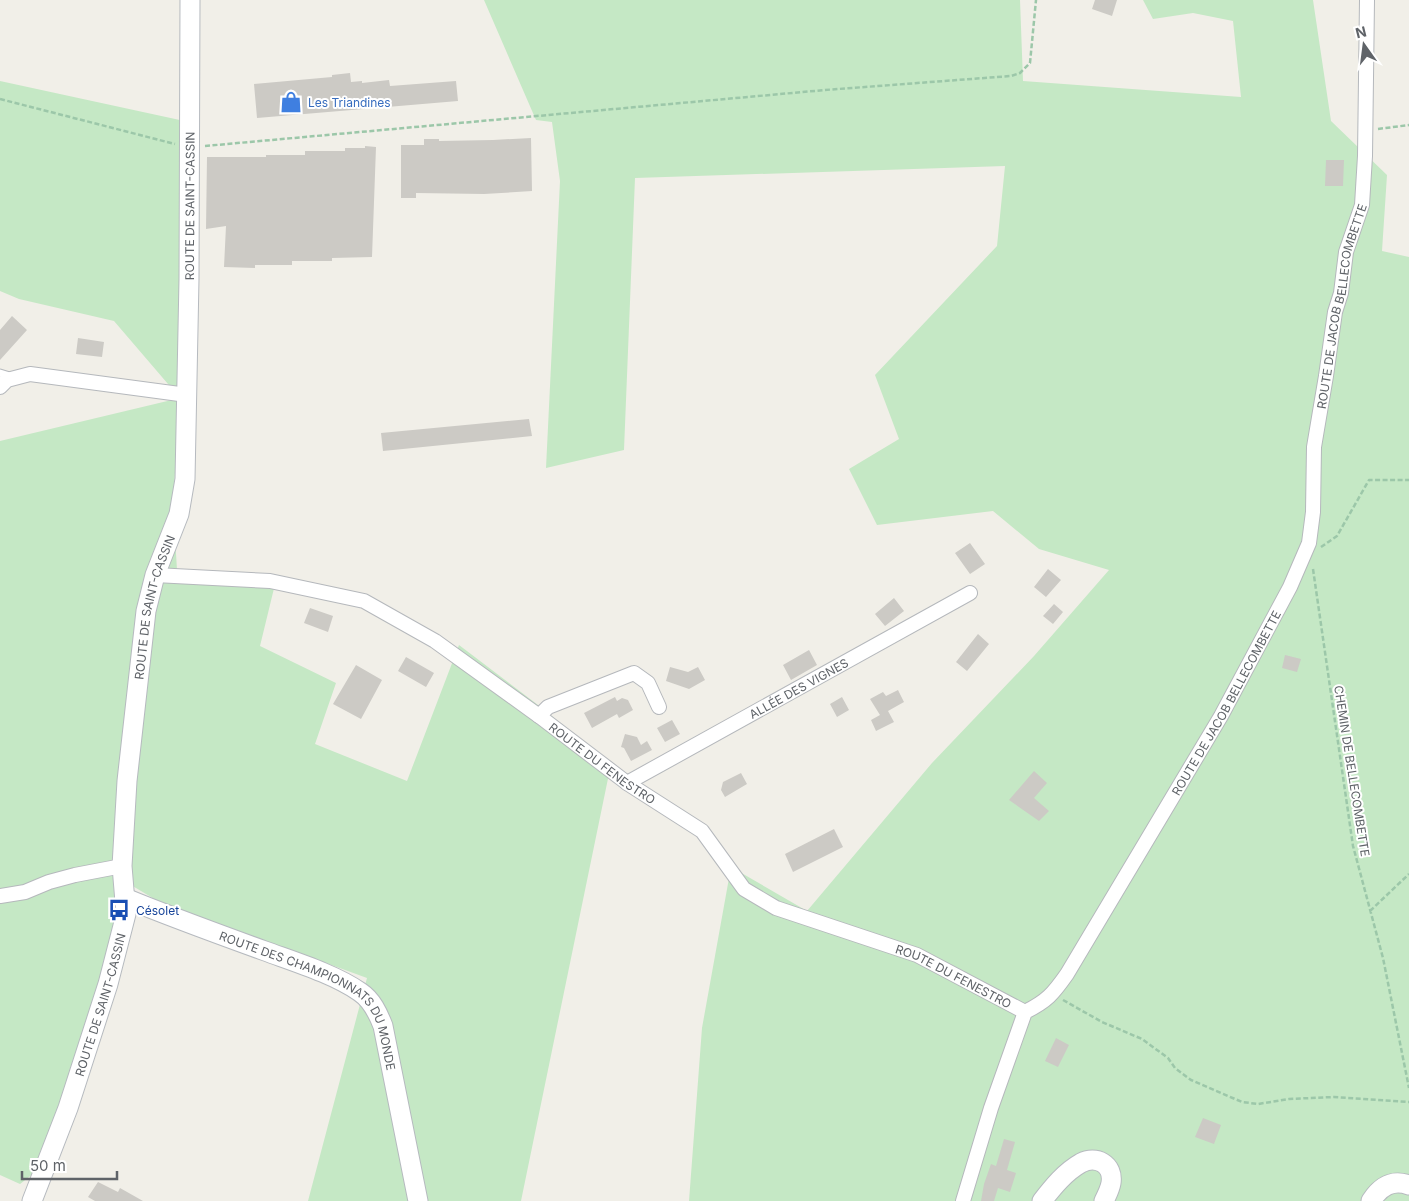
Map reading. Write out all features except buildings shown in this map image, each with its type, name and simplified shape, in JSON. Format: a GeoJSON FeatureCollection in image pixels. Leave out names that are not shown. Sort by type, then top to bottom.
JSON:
{"type":"FeatureCollection","features":[{"type":"Feature","properties":{"kind":"street","name":"ROUTE DE SAINT-CASSIN"},"geometry":{"type":"LineString","coordinates":[[32,1201],[68,1108],[108,984],[126,914],[122,866],[127,781],[146,611],[155,575],[179,514],[185,479],[189,279],[190,0]]}},
{"type":"Feature","properties":{"kind":"street","name":"ROUTE DE JACOB BELLECOMBETTE"},"geometry":{"type":"LineString","coordinates":[[1025,1012],[1041,1004],[1053,994],[1067,974],[1221,716],[1310,549],[1313,512],[1314,447],[1334,312],[1341,293],[1346,252],[1362,205],[1365,156],[1367,0]]}},
{"type":"Feature","properties":{"kind":"street"},"geometry":{"type":"LineString","coordinates":[[0,387],[7,380],[30,374],[187,395]]}},
{"type":"Feature","properties":{"kind":"street","name":"ROUTE DU FENESTRO"},"geometry":{"type":"LineString","coordinates":[[155,575],[270,581],[364,601],[435,640],[627,783],[702,831],[744,889],[776,908],[917,955],[1025,1012]]}},
{"type":"Feature","properties":{"kind":"street","name":"ALLÉE DES VIGNES"},"geometry":{"type":"LineString","coordinates":[[627,783],[970,593]]}},
{"type":"Feature","properties":{"kind":"street"},"geometry":{"type":"LineString","coordinates":[[539,716],[548,707],[634,673],[648,683],[659,707]]}},
{"type":"Feature","properties":{"kind":"street"},"geometry":{"type":"LineString","coordinates":[[0,896],[25,892],[49,882],[75,875],[122,866]]}},
{"type":"Feature","properties":{"kind":"street","name":"ROUTE DES CHAMPIONNATS DU MONDE"},"geometry":{"type":"LineString","coordinates":[[125,898],[302,964],[347,984],[367,998],[378,1013],[386,1039],[418,1201]]}},
{"type":"Feature","properties":{"kind":"street"},"geometry":{"type":"LineString","coordinates":[[963,1201],[991,1108],[1025,1012]]}},
{"type":"Feature","properties":{"kind":"street"},"geometry":{"type":"LineString","coordinates":[[1042,1201],[1070,1170],[1087,1160],[1094,1159],[1106,1165],[1110,1170],[1111,1183],[1104,1201]]}},
{"type":"Feature","properties":{"kind":"street"},"geometry":{"type":"LineString","coordinates":[[1371,1201],[1377,1192],[1394,1182],[1402,1182],[1409,1185]]}},
{"type":"Feature","properties":{"kind":"lane"},"geometry":{"type":"LineString","coordinates":[[0,373],[16,378]]}},
{"type":"Feature","properties":{"kind":"path"},"geometry":{"type":"LineString","coordinates":[[0,99],[189,148],[1011,76],[1020,73],[1030,63],[1036,0]]}},
{"type":"Feature","properties":{"kind":"path"},"geometry":{"type":"LineString","coordinates":[[1382,128],[1409,125]]}},
{"type":"Feature","properties":{"kind":"path"},"geometry":{"type":"LineString","coordinates":[[1310,549],[1337,536],[1370,480],[1409,480]]}},
{"type":"Feature","properties":{"kind":"path","name":"CHEMIN DE BELLECOMBETTE"},"geometry":{"type":"LineString","coordinates":[[1310,549],[1353,846],[1383,958],[1409,1088]]}},
{"type":"Feature","properties":{"kind":"path"},"geometry":{"type":"LineString","coordinates":[[1370,911],[1409,874]]}},
{"type":"Feature","properties":{"kind":"path"},"geometry":{"type":"LineString","coordinates":[[1053,994],[1102,1022],[1142,1040],[1168,1058],[1175,1068],[1191,1080],[1242,1102],[1258,1104],[1289,1099],[1334,1096],[1409,1102]]}},
{"type":"Feature","properties":{"kind":"green space"},"geometry":{"type":"Polygon","coordinates":[[[484,0],[1020,0],[1023,81],[1241,97],[1233,21],[1193,13],[1153,19],[1143,0],[1313,0],[1331,121],[1387,175],[1382,251],[1409,257],[1409,1201],[689,1201],[702,1028],[731,867],[807,911],[932,763],[1034,656],[1109,570],[1039,549],[993,511],[877,525],[849,469],[899,439],[875,375],[997,246],[1005,166],[635,178],[624,450],[546,468],[560,181],[552,122],[536,120],[484,0]]]}},
{"type":"Feature","properties":{"kind":"green space"},"geometry":{"type":"Polygon","coordinates":[[[0,81],[189,122],[180,398],[114,321],[19,299],[0,291],[0,81]]]}},
{"type":"Feature","properties":{"kind":"green space"},"geometry":{"type":"Polygon","coordinates":[[[180,398],[173,502],[177,570],[277,576],[260,646],[336,683],[315,744],[407,781],[459,645],[611,764],[521,1201],[308,1201],[367,978],[161,903],[116,876],[117,930],[38,1170],[20,1184],[0,1175],[0,441],[180,398]]]}},
{"type":"Feature","properties":{"kind":"place","name":"Les Triandines"},"geometry":{"type":"Point","coordinates":[291,102]}},
{"type":"Feature","properties":{"kind":"place","name":"Césolet"},"geometry":{"type":"Point","coordinates":[119,910]}}]}
